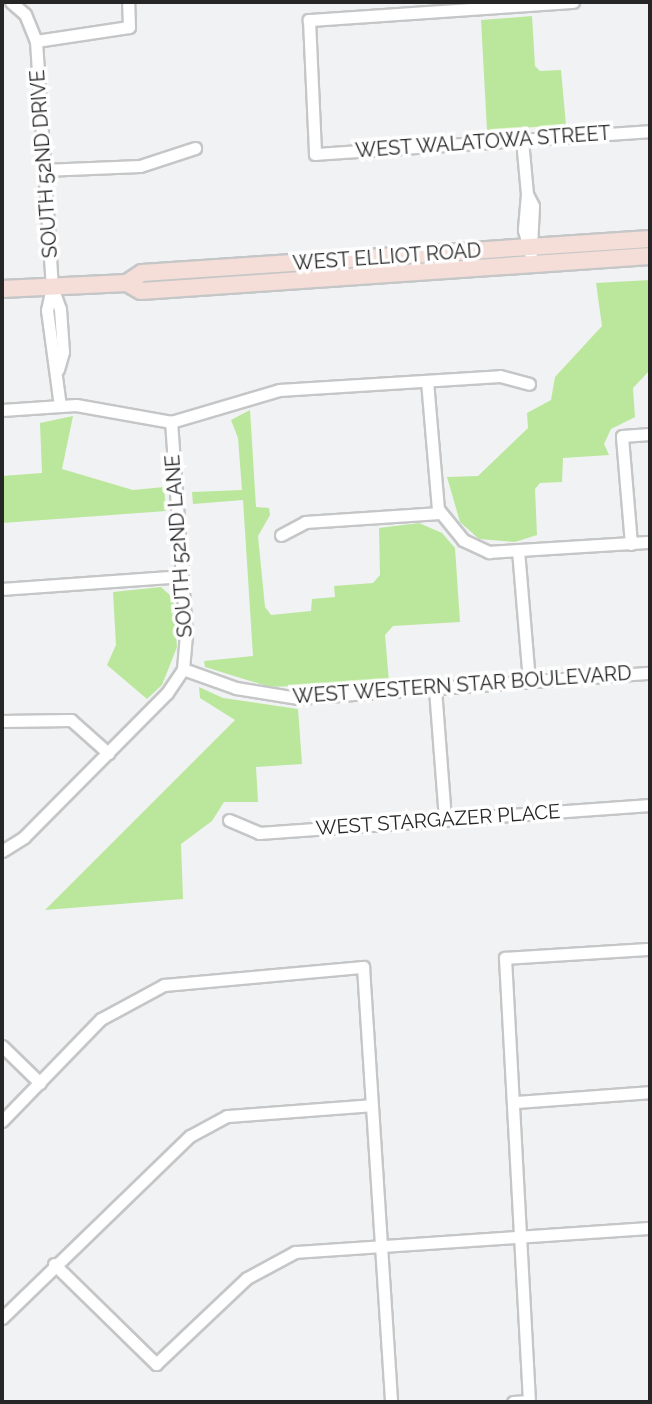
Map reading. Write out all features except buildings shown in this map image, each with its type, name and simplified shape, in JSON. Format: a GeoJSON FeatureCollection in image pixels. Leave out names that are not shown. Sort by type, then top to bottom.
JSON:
{"type":"FeatureCollection","features":[{"type":"Feature","properties":{"kind":"main road","name":"WEST ELLIOT ROAD"},"geometry":{"type":"LineString","coordinates":[[2,289],[127,283],[141,291],[532,255],[650,239]]}},
{"type":"Feature","properties":{"kind":"main road","name":"WEST ELLIOT ROAD"},"geometry":{"type":"LineString","coordinates":[[532,255],[650,256]]}},
{"type":"Feature","properties":{"kind":"street"},"geometry":{"type":"LineString","coordinates":[[11,2],[25,14],[36,41],[129,27],[128,2]]}},
{"type":"Feature","properties":{"kind":"street"},"geometry":{"type":"LineString","coordinates":[[515,4],[573,2]]}},
{"type":"Feature","properties":{"kind":"street","name":"WEST WALATOWA STREET"},"geometry":{"type":"LineString","coordinates":[[515,4],[309,20],[315,154],[650,131]]}},
{"type":"Feature","properties":{"kind":"street","name":"SOUTH 52ND DRIVE"},"geometry":{"type":"LineString","coordinates":[[36,41],[52,287],[47,310],[50,353],[58,369],[60,406]]}},
{"type":"Feature","properties":{"kind":"street"},"geometry":{"type":"LineString","coordinates":[[522,140],[527,194],[533,206],[532,255]]}},
{"type":"Feature","properties":{"kind":"street"},"geometry":{"type":"LineString","coordinates":[[43,170],[140,166],[195,148]]}},
{"type":"Feature","properties":{"kind":"street"},"geometry":{"type":"LineString","coordinates":[[2,410],[60,406],[171,422],[266,392],[500,376],[529,384]]}},
{"type":"Feature","properties":{"kind":"street"},"geometry":{"type":"LineString","coordinates":[[427,381],[440,513],[455,534],[474,548],[518,550],[650,542]]}},
{"type":"Feature","properties":{"kind":"street","name":"SOUTH 52ND LANE"},"geometry":{"type":"LineString","coordinates":[[171,422],[182,576],[183,669]]}},
{"type":"Feature","properties":{"kind":"street"},"geometry":{"type":"LineString","coordinates":[[631,544],[622,436],[650,434]]}},
{"type":"Feature","properties":{"kind":"street"},"geometry":{"type":"LineString","coordinates":[[281,535],[305,522],[440,513]]}},
{"type":"Feature","properties":{"kind":"street"},"geometry":{"type":"LineString","coordinates":[[518,550],[529,682]]}},
{"type":"Feature","properties":{"kind":"street"},"geometry":{"type":"LineString","coordinates":[[2,589],[182,576]]}},
{"type":"Feature","properties":{"kind":"street"},"geometry":{"type":"LineString","coordinates":[[2,851],[24,837],[108,753],[183,669]]}},
{"type":"Feature","properties":{"kind":"street","name":"WEST WESTERN STAR BOULEVARD"},"geometry":{"type":"LineString","coordinates":[[183,669],[275,696],[435,689],[650,673]]}},
{"type":"Feature","properties":{"kind":"street"},"geometry":{"type":"LineString","coordinates":[[435,689],[445,820]]}},
{"type":"Feature","properties":{"kind":"street"},"geometry":{"type":"LineString","coordinates":[[2,721],[71,720],[108,753]]}},
{"type":"Feature","properties":{"kind":"street","name":"WEST STARGAZER PLACE"},"geometry":{"type":"LineString","coordinates":[[229,820],[259,833],[650,805]]}},
{"type":"Feature","properties":{"kind":"street"},"geometry":{"type":"LineString","coordinates":[[513,1402],[529,1401],[505,958],[650,949]]}},
{"type":"Feature","properties":{"kind":"street"},"geometry":{"type":"LineString","coordinates":[[2,1121],[101,1019],[164,985],[363,967],[391,1402]]}},
{"type":"Feature","properties":{"kind":"street"},"geometry":{"type":"LineString","coordinates":[[2,1046],[40,1083]]}},
{"type":"Feature","properties":{"kind":"street"},"geometry":{"type":"LineString","coordinates":[[515,1102],[650,1092]]}},
{"type":"Feature","properties":{"kind":"street"},"geometry":{"type":"LineString","coordinates":[[2,1318],[54,1264],[190,1136],[227,1116],[372,1105]]}},
{"type":"Feature","properties":{"kind":"street"},"geometry":{"type":"LineString","coordinates":[[54,1264],[156,1364],[247,1278],[295,1252],[650,1228]]}},
{"type":"Feature","properties":{"kind":"green space"},"geometry":{"type":"Polygon","coordinates":[[[532,16],[535,66],[540,71],[561,70],[566,125],[487,130],[481,20],[532,16]]]}},
{"type":"Feature","properties":{"kind":"green space"},"geometry":{"type":"Polygon","coordinates":[[[650,280],[650,370],[633,388],[635,417],[611,429],[604,444],[609,455],[563,458],[562,482],[540,483],[535,489],[537,535],[515,542],[479,539],[460,522],[447,477],[478,476],[528,428],[527,413],[551,400],[555,377],[602,326],[596,283],[650,280]]]}},
{"type":"Feature","properties":{"kind":"green space"},"geometry":{"type":"Polygon","coordinates":[[[250,410],[256,507],[269,508],[270,515],[258,536],[265,607],[271,615],[311,611],[312,599],[335,597],[334,586],[373,583],[380,575],[379,528],[419,523],[442,533],[455,548],[460,622],[393,626],[385,635],[389,682],[270,687],[205,667],[204,661],[253,656],[243,500],[193,504],[192,492],[242,490],[238,438],[231,420],[250,410]]]}},
{"type":"Feature","properties":{"kind":"green space"},"geometry":{"type":"Polygon","coordinates":[[[73,416],[62,469],[133,490],[164,487],[166,511],[2,523],[2,476],[42,473],[40,423],[73,416]]]}},
{"type":"Feature","properties":{"kind":"green space"},"geometry":{"type":"Polygon","coordinates":[[[161,587],[173,598],[177,647],[162,685],[147,699],[107,665],[116,645],[113,592],[161,587]]]}},
{"type":"Feature","properties":{"kind":"green space"},"geometry":{"type":"Polygon","coordinates":[[[199,687],[223,698],[298,709],[302,764],[256,767],[258,802],[224,802],[212,821],[181,844],[183,899],[45,910],[235,720],[200,698],[199,687]]]}}]}
